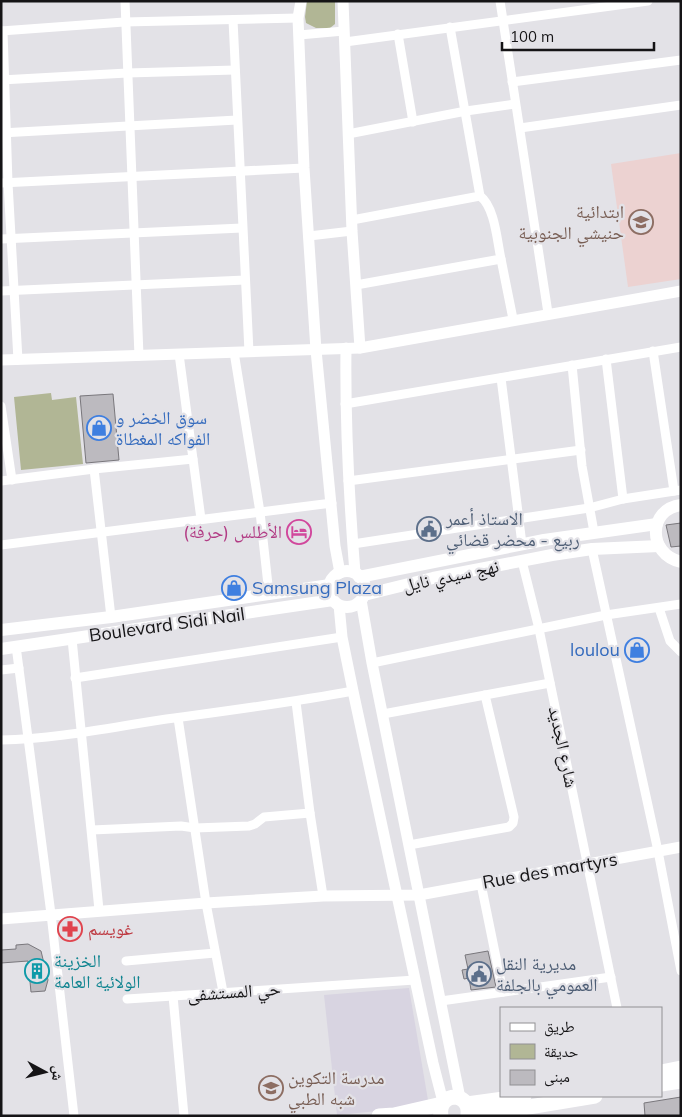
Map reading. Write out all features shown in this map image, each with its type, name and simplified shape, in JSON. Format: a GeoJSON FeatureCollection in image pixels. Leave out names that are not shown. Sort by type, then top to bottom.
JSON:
{"type":"FeatureCollection","features":[{"type":"Feature","properties":{"kind":"main road"},"geometry":{"type":"LineString","coordinates":[[681,505],[669,510],[662,516],[657,524],[656,539],[658,546],[664,554],[671,559],[681,562]]}},
{"type":"Feature","properties":{"kind":"main road","name":"نهج سيدي نايل"},"geometry":{"type":"LineString","coordinates":[[357,575],[522,544],[657,524]]}},
{"type":"Feature","properties":{"kind":"main road","name":"نهج سيدي نايل"},"geometry":{"type":"LineString","coordinates":[[362,598],[433,578],[522,561],[592,549],[658,546]]}},
{"type":"Feature","properties":{"kind":"main road"},"geometry":{"type":"LineString","coordinates":[[350,572],[357,575],[364,585],[362,598],[353,606],[348,607],[336,602],[330,590],[330,585],[336,576],[340,573],[350,572]]}},
{"type":"Feature","properties":{"kind":"main road","name":"Boulevard Sidi Nail"},"geometry":{"type":"LineString","coordinates":[[1,630],[111,617],[330,585]]}},
{"type":"Feature","properties":{"kind":"main road","name":"Boulevard Sidi Nail"},"geometry":{"type":"LineString","coordinates":[[1,648],[336,602]]}},
{"type":"Feature","properties":{"kind":"main road"},"geometry":{"type":"LineString","coordinates":[[662,1072],[681,1068]]}},
{"type":"Feature","properties":{"kind":"main road"},"geometry":{"type":"LineString","coordinates":[[662,1084],[681,1081]]}},
{"type":"Feature","properties":{"kind":"main road"},"geometry":{"type":"LineString","coordinates":[[379,1116],[442,1107],[451,1097],[468,1108],[584,1097]]}},
{"type":"Feature","properties":{"kind":"main road"},"geometry":{"type":"LineString","coordinates":[[468,1108],[519,1097]]}},
{"type":"Feature","properties":{"kind":"street"},"geometry":{"type":"LineString","coordinates":[[125,1],[126,73],[139,356]]}},
{"type":"Feature","properties":{"kind":"street"},"geometry":{"type":"LineString","coordinates":[[301,1],[298,18],[304,168],[316,350],[340,573]]}},
{"type":"Feature","properties":{"kind":"street"},"geometry":{"type":"LineString","coordinates":[[343,1],[352,226],[360,348]]}},
{"type":"Feature","properties":{"kind":"street"},"geometry":{"type":"LineString","coordinates":[[500,1],[548,313]]}},
{"type":"Feature","properties":{"kind":"street"},"geometry":{"type":"LineString","coordinates":[[299,35],[344,37],[398,34],[648,1]]}},
{"type":"Feature","properties":{"kind":"street"},"geometry":{"type":"LineString","coordinates":[[18,360],[12,239],[4,183],[2,31],[124,22],[298,18]]}},
{"type":"Feature","properties":{"kind":"street"},"geometry":{"type":"LineString","coordinates":[[233,20],[249,352]]}},
{"type":"Feature","properties":{"kind":"street"},"geometry":{"type":"LineString","coordinates":[[450,27],[480,196],[486,201],[491,210],[513,320]]}},
{"type":"Feature","properties":{"kind":"street"},"geometry":{"type":"LineString","coordinates":[[398,34],[413,122]]}},
{"type":"Feature","properties":{"kind":"street"},"geometry":{"type":"LineString","coordinates":[[512,82],[681,60]]}},
{"type":"Feature","properties":{"kind":"street"},"geometry":{"type":"LineString","coordinates":[[3,80],[126,73],[234,70]]}},
{"type":"Feature","properties":{"kind":"street"},"geometry":{"type":"LineString","coordinates":[[348,134],[466,111],[515,104]]}},
{"type":"Feature","properties":{"kind":"street"},"geometry":{"type":"LineString","coordinates":[[520,128],[681,105]]}},
{"type":"Feature","properties":{"kind":"street"},"geometry":{"type":"LineString","coordinates":[[4,132],[237,120]]}},
{"type":"Feature","properties":{"kind":"street"},"geometry":{"type":"LineString","coordinates":[[4,183],[304,168]]}},
{"type":"Feature","properties":{"kind":"street"},"geometry":{"type":"LineString","coordinates":[[309,236],[480,196]]}},
{"type":"Feature","properties":{"kind":"street"},"geometry":{"type":"LineString","coordinates":[[1,240],[242,228]]}},
{"type":"Feature","properties":{"kind":"street"},"geometry":{"type":"LineString","coordinates":[[356,285],[501,259]]}},
{"type":"Feature","properties":{"kind":"street"},"geometry":{"type":"LineString","coordinates":[[1,291],[245,280]]}},
{"type":"Feature","properties":{"kind":"street"},"geometry":{"type":"LineString","coordinates":[[1,360],[360,348],[548,313],[681,291]]}},
{"type":"Feature","properties":{"kind":"street"},"geometry":{"type":"LineString","coordinates":[[345,404],[681,346]]}},
{"type":"Feature","properties":{"kind":"street"},"geometry":{"type":"LineString","coordinates":[[346,348],[345,404],[348,481],[357,575]]}},
{"type":"Feature","properties":{"kind":"street"},"geometry":{"type":"LineString","coordinates":[[353,544],[589,508],[623,499],[677,491],[653,351]]}},
{"type":"Feature","properties":{"kind":"street"},"geometry":{"type":"LineString","coordinates":[[234,352],[260,512],[269,594]]}},
{"type":"Feature","properties":{"kind":"street"},"geometry":{"type":"LineString","coordinates":[[179,354],[201,519]]}},
{"type":"Feature","properties":{"kind":"street"},"geometry":{"type":"LineString","coordinates":[[606,360],[623,499]]}},
{"type":"Feature","properties":{"kind":"street"},"geometry":{"type":"LineString","coordinates":[[572,365],[581,450],[594,532]]}},
{"type":"Feature","properties":{"kind":"street"},"geometry":{"type":"LineString","coordinates":[[501,378],[522,544]]}},
{"type":"Feature","properties":{"kind":"street"},"geometry":{"type":"LineString","coordinates":[[1,406],[12,480]]}},
{"type":"Feature","properties":{"kind":"street"},"geometry":{"type":"LineString","coordinates":[[348,481],[581,450]]}},
{"type":"Feature","properties":{"kind":"street"},"geometry":{"type":"LineString","coordinates":[[1,481],[94,469],[193,460]]}},
{"type":"Feature","properties":{"kind":"street"},"geometry":{"type":"LineString","coordinates":[[94,469],[111,617]]}},
{"type":"Feature","properties":{"kind":"street"},"geometry":{"type":"LineString","coordinates":[[1,545],[332,503]]}},
{"type":"Feature","properties":{"kind":"street"},"geometry":{"type":"LineString","coordinates":[[592,549],[658,851],[681,971]]}},
{"type":"Feature","properties":{"kind":"street","name":"شارع الجديد"},"geometry":{"type":"LineString","coordinates":[[522,561],[550,683],[617,1007]]}},
{"type":"Feature","properties":{"kind":"street"},"geometry":{"type":"LineString","coordinates":[[362,598],[372,662],[440,1001],[468,1108]]}},
{"type":"Feature","properties":{"kind":"street"},"geometry":{"type":"LineString","coordinates":[[336,602],[353,691],[442,1107]]}},
{"type":"Feature","properties":{"kind":"street"},"geometry":{"type":"LineString","coordinates":[[372,662],[606,616],[681,604]]}},
{"type":"Feature","properties":{"kind":"street"},"geometry":{"type":"LineString","coordinates":[[659,608],[670,641],[681,652]]}},
{"type":"Feature","properties":{"kind":"street"},"geometry":{"type":"LineString","coordinates":[[75,678],[342,638]]}},
{"type":"Feature","properties":{"kind":"street"},"geometry":{"type":"LineString","coordinates":[[72,639],[99,910]]}},
{"type":"Feature","properties":{"kind":"street"},"geometry":{"type":"LineString","coordinates":[[16,646],[51,914],[74,1116]]}},
{"type":"Feature","properties":{"kind":"street"},"geometry":{"type":"LineString","coordinates":[[1,670],[20,668]]}},
{"type":"Feature","properties":{"kind":"street"},"geometry":{"type":"LineString","coordinates":[[383,714],[550,683]]}},
{"type":"Feature","properties":{"kind":"street"},"geometry":{"type":"LineString","coordinates":[[1,740],[29,739],[81,732],[296,702],[353,691]]}},
{"type":"Feature","properties":{"kind":"street"},"geometry":{"type":"LineString","coordinates":[[409,845],[509,827],[513,823],[514,817],[485,695]]}},
{"type":"Feature","properties":{"kind":"street"},"geometry":{"type":"LineString","coordinates":[[296,702],[323,896]]}},
{"type":"Feature","properties":{"kind":"street"},"geometry":{"type":"LineString","coordinates":[[178,718],[206,903],[223,992]]}},
{"type":"Feature","properties":{"kind":"street"},"geometry":{"type":"LineString","coordinates":[[92,830],[181,826],[195,828],[249,826],[264,817],[310,813]]}},
{"type":"Feature","properties":{"kind":"street","name":"Rue des martyrs"},"geometry":{"type":"LineString","coordinates":[[1,919],[99,910],[323,896],[419,895],[681,847]]}},
{"type":"Feature","properties":{"kind":"street"},"geometry":{"type":"LineString","coordinates":[[481,884],[503,992]]}},
{"type":"Feature","properties":{"kind":"street"},"geometry":{"type":"LineString","coordinates":[[126,961],[215,953]]}},
{"type":"Feature","properties":{"kind":"street"},"geometry":{"type":"LineString","coordinates":[[440,1001],[610,977]]}},
{"type":"Feature","properties":{"kind":"street","name":"حي المستشفى"},"geometry":{"type":"LineString","coordinates":[[184,1116],[173,996],[415,980]]}},
{"type":"Feature","properties":{"kind":"street"},"geometry":{"type":"LineString","coordinates":[[126,999],[173,996]]}},
{"type":"Feature","properties":{"kind":"shaded area","name":"ابتدائية حنيشي الجنوبية"},"geometry":{"type":"Polygon","coordinates":[[[681,153],[681,279],[628,287],[611,164],[681,153]]]}},
{"type":"Feature","properties":{"kind":"shaded area"},"geometry":{"type":"Polygon","coordinates":[[[409,988],[429,1106],[337,1115],[324,995],[409,988]]]}},
{"type":"Feature","properties":{"kind":"green space"},"geometry":{"type":"Polygon","coordinates":[[[307,1],[335,1],[335,24],[330,28],[316,28],[306,23],[307,1]]]}},
{"type":"Feature","properties":{"kind":"green space"},"geometry":{"type":"Polygon","coordinates":[[[51,393],[52,400],[76,397],[83,464],[21,470],[14,397],[51,393]]]}},
{"type":"Feature","properties":{"kind":"building","name":"سوق الخضر و الفواكه المغطاة"},"geometry":{"type":"Polygon","coordinates":[[[113,394],[119,460],[86,463],[80,396],[113,394]]]}},
{"type":"Feature","properties":{"kind":"building"},"geometry":{"type":"Polygon","coordinates":[[[681,523],[681,546],[671,547],[666,525],[681,523]]]}},
{"type":"Feature","properties":{"kind":"building","name":"الخزينة الولائية العامة"},"geometry":{"type":"Polygon","coordinates":[[[28,944],[41,951],[48,980],[45,991],[31,992],[28,961],[1,963],[1,950],[16,949],[16,945],[28,944]]]}},
{"type":"Feature","properties":{"kind":"building","name":"مديرية النقل العمومي بالجلفة"},"geometry":{"type":"Polygon","coordinates":[[[488,951],[496,987],[471,990],[469,978],[464,979],[462,970],[468,969],[465,955],[488,951]]]}},
{"type":"Feature","properties":{"kind":"building"},"geometry":{"type":"Polygon","coordinates":[[[681,1097],[681,1116],[645,1116],[644,1103],[681,1097]]]}},
{"type":"Feature","properties":{"kind":"place","name":"ابتدائية حنيشي الجنوبية"},"geometry":{"type":"Point","coordinates":[641,222]}},
{"type":"Feature","properties":{"kind":"place","name":"سوق الخضر و الفواكه المغطاة"},"geometry":{"type":"Point","coordinates":[99,428]}},
{"type":"Feature","properties":{"kind":"place","name":"الاستاذ أعمر ربيع - محضر قضائي"},"geometry":{"type":"Point","coordinates":[429,529]}},
{"type":"Feature","properties":{"kind":"place","name":"الأطلس (حرفة)"},"geometry":{"type":"Point","coordinates":[299,532]}},
{"type":"Feature","properties":{"kind":"place","name":"Samsung Plaza"},"geometry":{"type":"Point","coordinates":[234,588]}},
{"type":"Feature","properties":{"kind":"place","name":"loulou"},"geometry":{"type":"Point","coordinates":[637,650]}},
{"type":"Feature","properties":{"kind":"place","name":"غويسم"},"geometry":{"type":"Point","coordinates":[70,929]}},
{"type":"Feature","properties":{"kind":"place","name":"الخزينة الولائية العامة"},"geometry":{"type":"Point","coordinates":[37,971]}},
{"type":"Feature","properties":{"kind":"place","name":"مديرية النقل العمومي بالجلفة"},"geometry":{"type":"Point","coordinates":[479,974]}},
{"type":"Feature","properties":{"kind":"place","name":"مدرسة التكوين شبه الطبي"},"geometry":{"type":"Point","coordinates":[271,1088]}}]}
